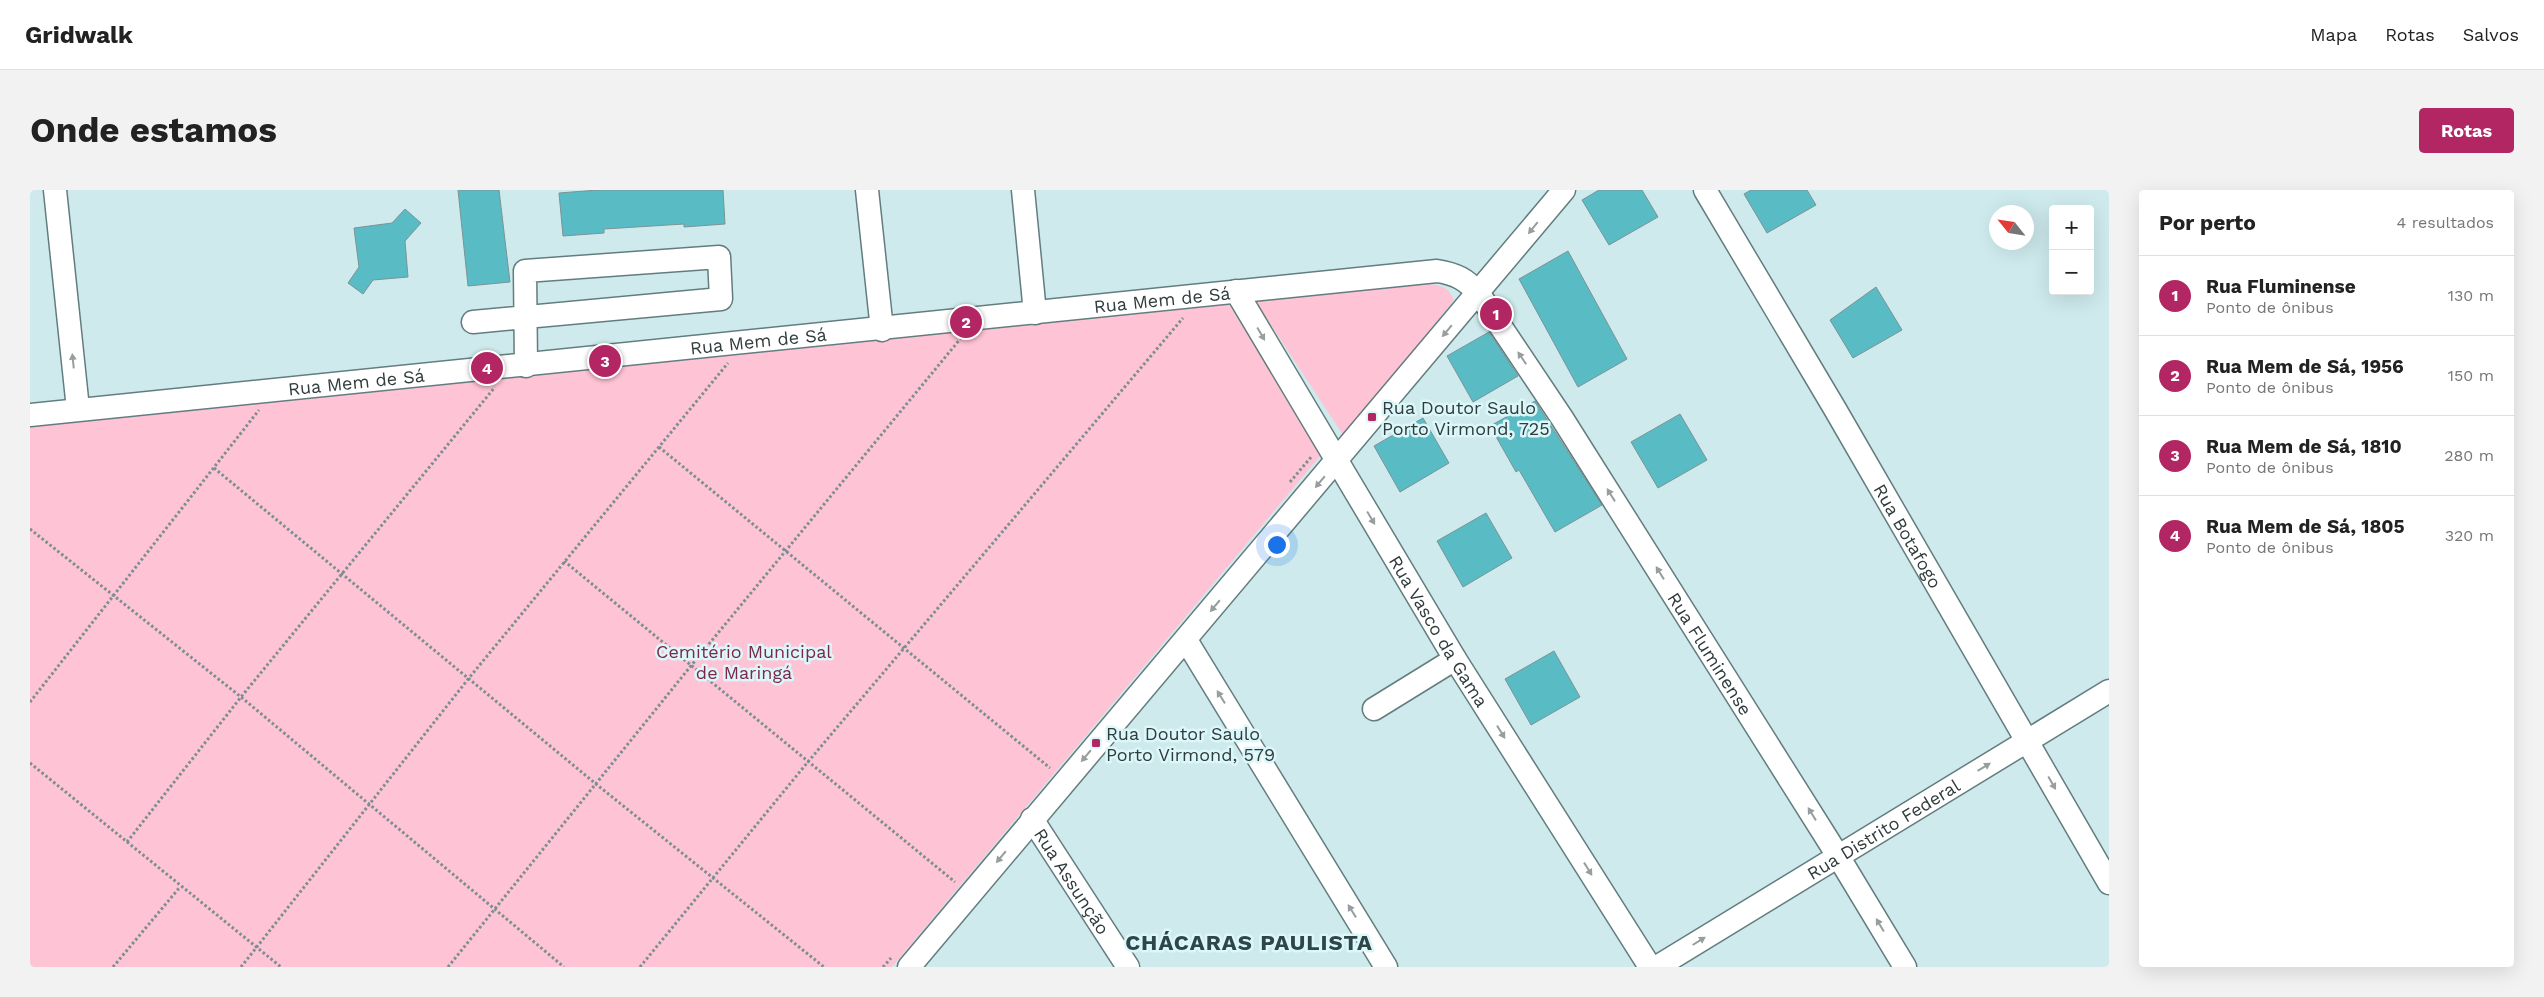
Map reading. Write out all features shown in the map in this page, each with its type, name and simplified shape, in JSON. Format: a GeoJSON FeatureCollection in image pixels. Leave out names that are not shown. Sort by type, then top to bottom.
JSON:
{"type":"FeatureCollection","features":[{"type":"Feature","properties":{"kind":"street"},"geometry":{"type":"LineString","coordinates":[[55,190],[78,410]]}},
{"type":"Feature","properties":{"kind":"street"},"geometry":{"type":"LineString","coordinates":[[867,190],[882,330]]}},
{"type":"Feature","properties":{"kind":"street"},"geometry":{"type":"LineString","coordinates":[[1023,190],[1034,313]]}},
{"type":"Feature","properties":{"kind":"street"},"geometry":{"type":"LineString","coordinates":[[902,960],[1032,819],[1186,640],[1564,190]]}},
{"type":"Feature","properties":{"kind":"street","name":"Rua Botafogo"},"geometry":{"type":"LineString","coordinates":[[1704,190],[2028,740],[2109,883]]}},
{"type":"Feature","properties":{"kind":"street"},"geometry":{"type":"LineString","coordinates":[[473,322],[525,317],[721,299],[720,257],[525,271],[525,317],[526,366]]}},
{"type":"Feature","properties":{"kind":"street","name":"Rua Mem de Sá"},"geometry":{"type":"LineString","coordinates":[[30,415],[882,330],[1437,271],[1454,274],[1467,280],[1478,294]]}},
{"type":"Feature","properties":{"kind":"street","name":"Rua Vasco da Gama"},"geometry":{"type":"LineString","coordinates":[[1236,292],[1455,659],[1650,967]]}},
{"type":"Feature","properties":{"kind":"street","name":"Rua Fluminense"},"geometry":{"type":"LineString","coordinates":[[1478,294],[1567,426],[1838,856],[1905,967]]}},
{"type":"Feature","properties":{"kind":"street"},"geometry":{"type":"LineString","coordinates":[[1186,640],[1386,967]]}},
{"type":"Feature","properties":{"kind":"street"},"geometry":{"type":"LineString","coordinates":[[1374,709],[1455,659]]}},
{"type":"Feature","properties":{"kind":"street","name":"Rua Distrito Federal"},"geometry":{"type":"LineString","coordinates":[[1657,967],[2109,691]]}},
{"type":"Feature","properties":{"kind":"street","name":"Rua Assunção"},"geometry":{"type":"LineString","coordinates":[[1032,819],[1128,967]]}},
{"type":"Feature","properties":{"kind":"path"},"geometry":{"type":"LineString","coordinates":[[1173,319],[1191,317]]}},
{"type":"Feature","properties":{"kind":"path"},"geometry":{"type":"LineString","coordinates":[[640,967],[807,763],[1183,318]]}},
{"type":"Feature","properties":{"kind":"path"},"geometry":{"type":"LineString","coordinates":[[952,339],[971,337]]}},
{"type":"Feature","properties":{"kind":"path"},"geometry":{"type":"LineString","coordinates":[[448,967],[690,667],[961,338]]}},
{"type":"Feature","properties":{"kind":"path"},"geometry":{"type":"LineString","coordinates":[[719,364],[738,362]]}},
{"type":"Feature","properties":{"kind":"path"},"geometry":{"type":"LineString","coordinates":[[241,967],[469,678],[728,363]]}},
{"type":"Feature","properties":{"kind":"path"},"geometry":{"type":"LineString","coordinates":[[486,388],[505,386]]}},
{"type":"Feature","properties":{"kind":"path"},"geometry":{"type":"LineString","coordinates":[[127,842],[241,697],[496,387]]}},
{"type":"Feature","properties":{"kind":"path"},"geometry":{"type":"LineString","coordinates":[[30,702],[260,410],[250,411]]}},
{"type":"Feature","properties":{"kind":"path"},"geometry":{"type":"LineString","coordinates":[[659,447],[1050,768]]}},
{"type":"Feature","properties":{"kind":"path"},"geometry":{"type":"LineString","coordinates":[[1287,486],[1312,455],[1307,447]]}},
{"type":"Feature","properties":{"kind":"path"},"geometry":{"type":"LineString","coordinates":[[214,468],[596,784],[824,967]]}},
{"type":"Feature","properties":{"kind":"path"},"geometry":{"type":"LineString","coordinates":[[30,529],[241,697],[564,967]]}},
{"type":"Feature","properties":{"kind":"path"},"geometry":{"type":"LineString","coordinates":[[564,561],[690,667],[955,882]]}},
{"type":"Feature","properties":{"kind":"path"},"geometry":{"type":"LineString","coordinates":[[1044,776],[1057,761]]}},
{"type":"Feature","properties":{"kind":"path"},"geometry":{"type":"LineString","coordinates":[[30,763],[280,967]]}},
{"type":"Feature","properties":{"kind":"path"},"geometry":{"type":"LineString","coordinates":[[949,889],[962,874]]}},
{"type":"Feature","properties":{"kind":"path"},"geometry":{"type":"LineString","coordinates":[[113,967],[180,886]]}},
{"type":"Feature","properties":{"kind":"path"},"geometry":{"type":"LineString","coordinates":[[883,967],[902,960]]}},
{"type":"Feature","properties":{"kind":"green space"},"geometry":{"type":"Polygon","coordinates":[[[1423,283],[1438,285],[1446,289],[1454,300],[1345,438],[1254,299],[1423,283]]]}},
{"type":"Feature","properties":{"kind":"green space","name":"Cemitério Municipal de Maringá"},"geometry":{"type":"Polygon","coordinates":[[[1229,304],[1321,455],[892,967],[30,967],[30,427],[1229,304]]]}},
{"type":"Feature","properties":{"kind":"building"},"geometry":{"type":"Polygon","coordinates":[[[458,190],[499,190],[510,282],[468,286],[458,190]]]}},
{"type":"Feature","properties":{"kind":"building"},"geometry":{"type":"Polygon","coordinates":[[[598,190],[723,190],[725,224],[684,227],[684,224],[604,229],[604,233],[563,236],[559,193],[598,190]]]}},
{"type":"Feature","properties":{"kind":"building"},"geometry":{"type":"Polygon","coordinates":[[[1599,190],[1642,190],[1658,217],[1609,245],[1582,200],[1599,190]]]}},
{"type":"Feature","properties":{"kind":"building"},"geometry":{"type":"Polygon","coordinates":[[[1751,190],[1807,190],[1816,205],[1767,233],[1744,194],[1751,190]]]}},
{"type":"Feature","properties":{"kind":"building"},"geometry":{"type":"Polygon","coordinates":[[[405,209],[421,223],[405,241],[408,277],[373,280],[363,294],[348,283],[359,267],[354,228],[392,223],[405,209]]]}},
{"type":"Feature","properties":{"kind":"building"},"geometry":{"type":"Polygon","coordinates":[[[1568,251],[1627,359],[1578,387],[1519,279],[1568,251]]]}},
{"type":"Feature","properties":{"kind":"building"},"geometry":{"type":"Polygon","coordinates":[[[1876,287],[1902,330],[1853,358],[1830,320],[1876,287]]]}},
{"type":"Feature","properties":{"kind":"building"},"geometry":{"type":"Polygon","coordinates":[[[1489,332],[1518,376],[1473,402],[1447,356],[1489,332]]]}},
{"type":"Feature","properties":{"kind":"building"},"geometry":{"type":"Polygon","coordinates":[[[1535,401],[1602,505],[1555,532],[1519,470],[1516,472],[1490,426],[1535,401]]]}},
{"type":"Feature","properties":{"kind":"building"},"geometry":{"type":"Polygon","coordinates":[[[1680,414],[1707,460],[1658,488],[1631,442],[1680,414]]]}},
{"type":"Feature","properties":{"kind":"building"},"geometry":{"type":"Polygon","coordinates":[[[1423,418],[1449,463],[1400,492],[1374,446],[1423,418]]]}},
{"type":"Feature","properties":{"kind":"building"},"geometry":{"type":"Polygon","coordinates":[[[1486,513],[1512,558],[1463,587],[1437,541],[1486,513]]]}},
{"type":"Feature","properties":{"kind":"building"},"geometry":{"type":"Polygon","coordinates":[[[1554,651],[1580,697],[1531,725],[1505,679],[1554,651]]]}},
{"type":"Feature","properties":{"kind":"place","name":"Rua Fluminense"},"geometry":{"type":"Point","coordinates":[1496,314]}},
{"type":"Feature","properties":{"kind":"place","name":"Rua Mem de Sá, 1956"},"geometry":{"type":"Point","coordinates":[966,322]}},
{"type":"Feature","properties":{"kind":"place","name":"Rua Mem de Sá, 1810"},"geometry":{"type":"Point","coordinates":[605,361]}},
{"type":"Feature","properties":{"kind":"place","name":"Rua Mem de Sá, 1805"},"geometry":{"type":"Point","coordinates":[487,368]}},
{"type":"Feature","properties":{"kind":"place","name":"Rua Doutor Saulo Porto Virmond, 725"},"geometry":{"type":"Point","coordinates":[1372,417]}},
{"type":"Feature","properties":{"kind":"place","name":"Rua Doutor Saulo Porto Virmond, 579"},"geometry":{"type":"Point","coordinates":[1096,743]}},
{"type":"Feature","properties":{"kind":"district","name":"CHÁCARAS PAULISTA"},"geometry":{"type":"Point","coordinates":[1249,942]}}]}
